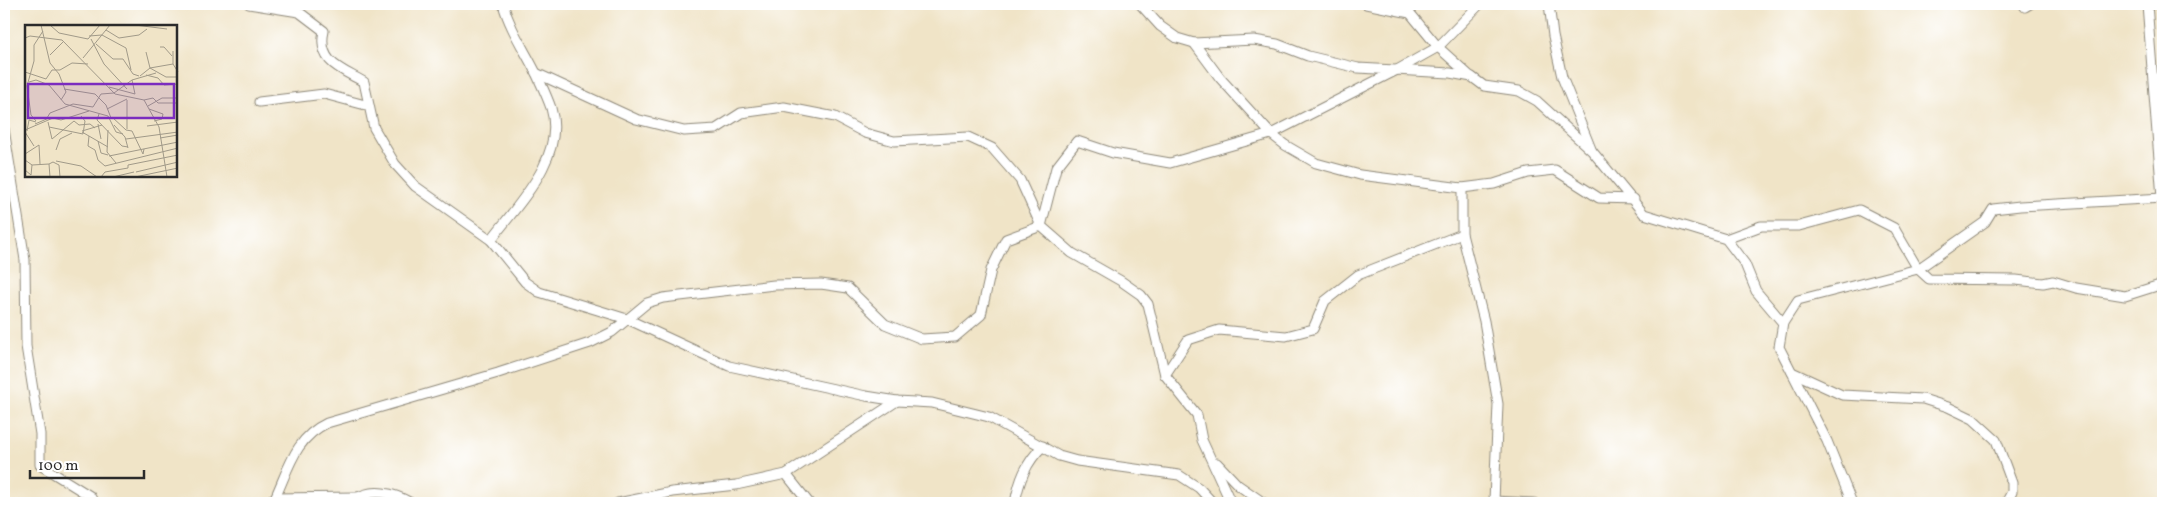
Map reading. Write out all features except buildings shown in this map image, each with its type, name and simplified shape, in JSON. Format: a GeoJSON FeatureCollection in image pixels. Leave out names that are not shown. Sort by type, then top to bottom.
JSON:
{"type":"FeatureCollection","features":[{"type":"Feature","properties":{"kind":"street"},"geometry":{"type":"LineString","coordinates":[[249,4],[299,12],[324,32],[321,44],[331,64],[364,82],[374,128],[395,164],[415,186],[491,240],[525,282],[539,292],[627,319],[730,366],[897,401],[932,403],[989,418],[1059,456],[1077,461],[1179,476],[1199,488],[1213,503]]}},
{"type":"Feature","properties":{"kind":"street"},"geometry":{"type":"LineString","coordinates":[[491,240],[536,179],[550,150],[553,131],[552,109],[536,73],[508,22],[503,4]]}},
{"type":"Feature","properties":{"kind":"street"},"geometry":{"type":"LineString","coordinates":[[1140,4],[1166,30],[1177,38],[1194,43],[1254,40],[1277,44],[1308,56],[1358,68],[1450,73],[1472,77]]}},
{"type":"Feature","properties":{"kind":"street"},"geometry":{"type":"LineString","coordinates":[[1366,4],[1410,14],[1438,47],[1484,86],[1519,91],[1537,101],[1592,151],[1634,199],[1644,214],[1726,239],[1745,264],[1756,291],[1783,323]]}},
{"type":"Feature","properties":{"kind":"street"},"geometry":{"type":"LineString","coordinates":[[1040,226],[1056,168],[1077,142],[1113,153],[1170,163],[1271,134],[1398,70],[1438,47],[1480,4]]}},
{"type":"Feature","properties":{"kind":"street"},"geometry":{"type":"LineString","coordinates":[[1549,4],[1553,36],[1562,77],[1592,151]]}},
{"type":"Feature","properties":{"kind":"street"},"geometry":{"type":"LineString","coordinates":[[2023,4],[2025,7],[2030,4]]}},
{"type":"Feature","properties":{"kind":"street"},"geometry":{"type":"LineString","coordinates":[[1852,503],[1827,441],[1779,347],[1783,323],[1798,300],[1918,269],[1985,222],[1993,209],[2163,198],[2147,4]]}},
{"type":"Feature","properties":{"kind":"street"},"geometry":{"type":"LineString","coordinates":[[2157,4],[2163,9]]}},
{"type":"Feature","properties":{"kind":"street"},"geometry":{"type":"LineString","coordinates":[[1194,43],[1220,78],[1271,134],[1285,145],[1316,163],[1360,175],[1462,188],[1494,184],[1528,173],[1555,170],[1599,198],[1634,199]]}},
{"type":"Feature","properties":{"kind":"street"},"geometry":{"type":"LineString","coordinates":[[536,73],[636,119],[684,131],[716,129],[741,113],[784,107],[835,117],[865,133],[894,141],[968,137],[992,148],[1020,180],[1040,226],[1072,253],[1121,281],[1141,295],[1148,304],[1165,375],[1197,414],[1202,440],[1231,503]]}},
{"type":"Feature","properties":{"kind":"street"},"geometry":{"type":"LineString","coordinates":[[259,102],[324,94],[369,106]]}},
{"type":"Feature","properties":{"kind":"street"},"geometry":{"type":"LineString","coordinates":[[4,129],[25,260],[26,346],[40,434],[40,465],[90,496],[94,503]]}},
{"type":"Feature","properties":{"kind":"street"},"geometry":{"type":"LineString","coordinates":[[1462,188],[1462,234],[1484,321],[1498,404],[1492,502],[1534,503]]}},
{"type":"Feature","properties":{"kind":"street"},"geometry":{"type":"LineString","coordinates":[[1726,239],[1761,226],[1799,226],[1859,210],[1894,228],[1918,269],[1928,279],[2016,280],[2043,283],[2053,281],[2076,288],[2125,296],[2163,284]]}},
{"type":"Feature","properties":{"kind":"street"},"geometry":{"type":"LineString","coordinates":[[275,498],[302,440],[314,429],[328,423],[498,373],[590,343],[612,332],[647,302],[663,298],[774,285],[821,284],[848,288],[885,324],[922,339],[955,337],[981,315],[991,270],[1006,239],[1040,226]]}},
{"type":"Feature","properties":{"kind":"street"},"geometry":{"type":"LineString","coordinates":[[1165,375],[1188,340],[1219,330],[1286,336],[1313,329],[1325,301],[1358,274],[1462,234]]}},
{"type":"Feature","properties":{"kind":"street"},"geometry":{"type":"LineString","coordinates":[[1792,372],[1842,395],[1923,399],[1948,407],[1973,419],[1996,440],[2012,483],[2012,492],[2006,503]]}},
{"type":"Feature","properties":{"kind":"street"},"geometry":{"type":"LineString","coordinates":[[618,503],[672,492],[736,485],[786,474],[897,401]]}},
{"type":"Feature","properties":{"kind":"street"},"geometry":{"type":"LineString","coordinates":[[1015,503],[1019,484],[1026,468],[1043,446]]}},
{"type":"Feature","properties":{"kind":"street"},"geometry":{"type":"LineString","coordinates":[[1212,459],[1238,485],[1264,503]]}},
{"type":"Feature","properties":{"kind":"street"},"geometry":{"type":"LineString","coordinates":[[786,474],[809,503]]}},
{"type":"Feature","properties":{"kind":"street"},"geometry":{"type":"LineString","coordinates":[[264,503],[275,498],[358,497],[384,492],[398,495],[411,503]]}},
{"type":"Feature","properties":{"kind":"street"},"geometry":{"type":"LineString","coordinates":[[350,503],[358,497]]}}]}
